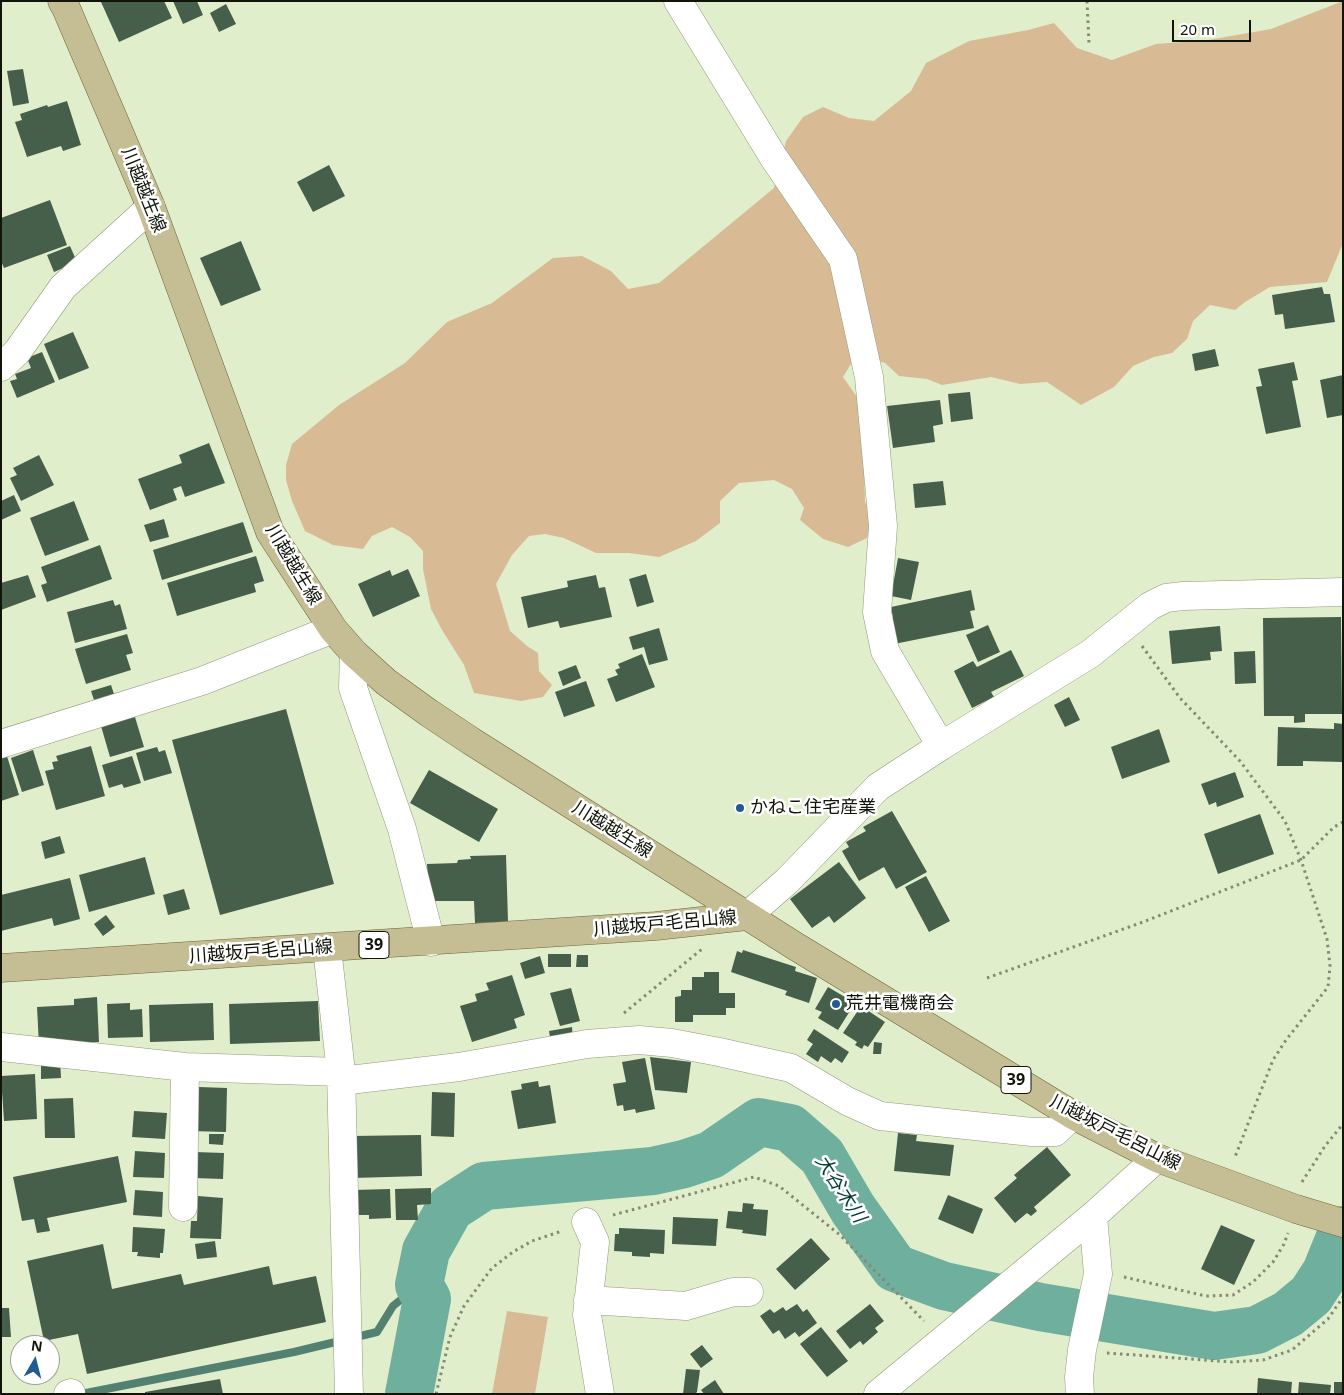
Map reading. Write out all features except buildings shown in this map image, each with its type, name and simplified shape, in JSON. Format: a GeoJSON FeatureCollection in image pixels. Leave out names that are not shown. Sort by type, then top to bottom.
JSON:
{"type":"FeatureCollection","features":[{"type":"Feature","properties":{"kind":"main road","name":"川越越生線"},"geometry":{"type":"LineString","coordinates":[[67,3],[151,207],[270,532],[333,629],[354,653],[386,682],[428,713],[747,916]]}},
{"type":"Feature","properties":{"kind":"main road","name":"川越坂戸毛呂山線"},"geometry":{"type":"LineString","coordinates":[[1,968],[430,942],[656,926],[747,916],[1073,1115],[1157,1158],[1295,1209],[1343,1223]]}},
{"type":"Feature","properties":{"kind":"street"},"geometry":{"type":"LineString","coordinates":[[678,1],[774,158],[843,259],[869,377],[883,526],[877,612],[885,652],[941,746]]}},
{"type":"Feature","properties":{"kind":"street"},"geometry":{"type":"LineString","coordinates":[[1,367],[17,352],[63,287],[151,207]]}},
{"type":"Feature","properties":{"kind":"street"},"geometry":{"type":"LineString","coordinates":[[747,916],[787,881],[878,787],[1090,654],[1150,606],[1166,598],[1182,596],[1343,592]]}},
{"type":"Feature","properties":{"kind":"street"},"geometry":{"type":"LineString","coordinates":[[1,744],[202,681],[333,629]]}},
{"type":"Feature","properties":{"kind":"street"},"geometry":{"type":"LineString","coordinates":[[354,653],[353,688],[402,830],[430,942]]}},
{"type":"Feature","properties":{"kind":"street"},"geometry":{"type":"LineString","coordinates":[[327,948],[341,1077],[349,1394]]}},
{"type":"Feature","properties":{"kind":"street"},"geometry":{"type":"LineString","coordinates":[[1,1047],[184,1067],[341,1077],[459,1067],[587,1044],[639,1040],[672,1043],[791,1068],[847,1100],[880,1116],[1032,1132],[1055,1132],[1073,1115]]}},
{"type":"Feature","properties":{"kind":"street"},"geometry":{"type":"LineString","coordinates":[[183,1206],[184,1067]]}},
{"type":"Feature","properties":{"kind":"street"},"geometry":{"type":"LineString","coordinates":[[878,1394],[1093,1216],[1157,1158]]}},
{"type":"Feature","properties":{"kind":"street"},"geometry":{"type":"LineString","coordinates":[[1080,1394],[1078,1377],[1098,1272],[1093,1216]]}},
{"type":"Feature","properties":{"kind":"street"},"geometry":{"type":"LineString","coordinates":[[586,1222],[595,1242],[587,1315],[600,1394]]}},
{"type":"Feature","properties":{"kind":"street"},"geometry":{"type":"LineString","coordinates":[[588,1300],[686,1306],[733,1292],[749,1292]]}},
{"type":"Feature","properties":{"kind":"path"},"geometry":{"type":"LineString","coordinates":[[1087,1],[1089,43]]}},
{"type":"Feature","properties":{"kind":"path"},"geometry":{"type":"LineString","coordinates":[[1127,625],[1180,698],[1240,761],[1285,822],[1301,860],[1327,939],[1330,966],[1328,987],[1286,1040],[1273,1060],[1225,1183]]}},
{"type":"Feature","properties":{"kind":"path"},"geometry":{"type":"LineString","coordinates":[[987,978],[1143,922],[1301,860],[1334,828],[1343,822]]}},
{"type":"Feature","properties":{"kind":"path"},"geometry":{"type":"LineString","coordinates":[[587,1044],[702,949]]}},
{"type":"Feature","properties":{"kind":"path"},"geometry":{"type":"LineString","coordinates":[[1098,1272],[1206,1296],[1234,1295],[1253,1282],[1273,1262],[1284,1244],[1295,1209],[1325,1146],[1343,1124]]}},
{"type":"Feature","properties":{"kind":"path"},"geometry":{"type":"LineString","coordinates":[[436,1394],[450,1337],[464,1306],[492,1268],[513,1252],[532,1241],[586,1222],[754,1178],[779,1186],[840,1235],[952,1333]]}},
{"type":"Feature","properties":{"kind":"path"},"geometry":{"type":"LineString","coordinates":[[1083,1347],[1232,1362],[1263,1360],[1292,1350],[1328,1319],[1343,1296]]}},
{"type":"Feature","properties":{"kind":"shaded area"},"geometry":{"type":"Polygon","coordinates":[[[1343,1],[1343,243],[1327,282],[1270,287],[1235,310],[1210,305],[1193,321],[1187,339],[1172,353],[1154,357],[1133,366],[1114,387],[1081,405],[1047,382],[1020,384],[991,377],[942,385],[927,379],[899,376],[885,363],[857,354],[843,377],[862,404],[865,502],[873,519],[867,538],[848,547],[823,539],[800,520],[804,508],[792,489],[774,480],[739,483],[720,501],[720,523],[696,541],[659,557],[629,553],[596,553],[564,538],[545,534],[529,536],[512,555],[496,584],[510,631],[538,653],[539,671],[552,685],[543,697],[521,701],[474,693],[464,665],[431,609],[423,569],[423,551],[410,537],[392,527],[372,536],[363,549],[333,545],[305,531],[292,501],[286,480],[286,465],[292,444],[339,405],[405,363],[447,322],[492,303],[553,258],[582,256],[611,271],[628,289],[659,283],[774,188],[786,141],[803,117],[823,107],[849,118],[874,121],[911,91],[926,63],[969,41],[1054,23],[1077,48],[1112,60],[1156,44],[1208,40],[1271,29],[1343,1]]]}},
{"type":"Feature","properties":{"kind":"shaded area"},"geometry":{"type":"Polygon","coordinates":[[[507,1311],[548,1317],[535,1394],[492,1394],[507,1311]]]}},
{"type":"Feature","properties":{"kind":"waterway","name":"大谷木川"},"geometry":{"type":"LineString","coordinates":[[409,1394],[427,1299],[419,1285],[426,1251],[450,1208],[484,1186],[653,1171],[684,1164],[711,1155],[759,1122],[790,1128],[822,1156],[853,1209],[895,1268],[944,1286],[1040,1307],[1214,1336],[1257,1330],[1288,1314],[1311,1295],[1326,1272],[1343,1230]]}},
{"type":"Feature","properties":{"kind":"waterway"},"geometry":{"type":"LineString","coordinates":[[81,1394],[294,1352],[377,1332],[393,1306],[419,1285]]}},
{"type":"Feature","properties":{"kind":"place","name":"かねこ住宅産業"},"geometry":{"type":"Point","coordinates":[740,808]}},
{"type":"Feature","properties":{"kind":"place","name":"荒井電機商会"},"geometry":{"type":"Point","coordinates":[836,1004]}}]}
